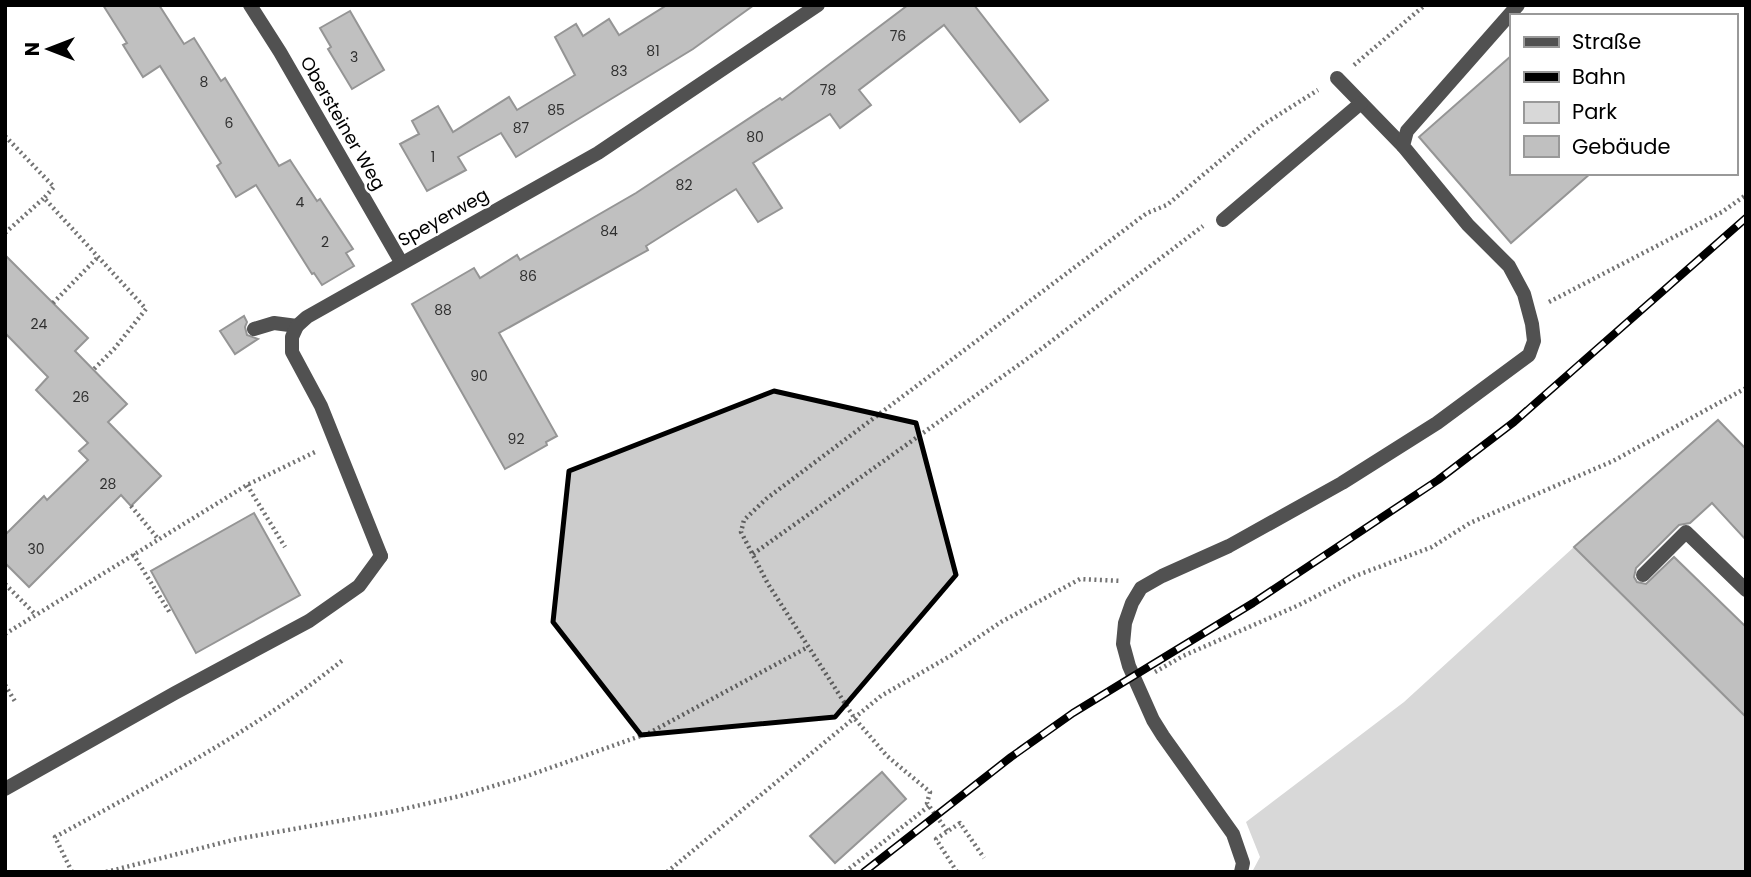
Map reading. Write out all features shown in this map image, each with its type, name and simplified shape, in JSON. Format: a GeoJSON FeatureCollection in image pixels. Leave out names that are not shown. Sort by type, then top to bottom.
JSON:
{"type":"FeatureCollection","features":[{"type":"Feature","properties":{"kind":"street","name":"Obersteiner Weg"},"geometry":{"type":"LineString","coordinates":[[250,5],[401,262]]}},
{"type":"Feature","properties":{"kind":"street","name":"Speyerweg"},"geometry":{"type":"LineString","coordinates":[[297,326],[307,317],[401,262],[598,153],[818,5]]}},
{"type":"Feature","properties":{"kind":"street"},"geometry":{"type":"LineString","coordinates":[[1403,146],[1407,131],[1510,14]]}},
{"type":"Feature","properties":{"kind":"street"},"geometry":{"type":"LineString","coordinates":[[1241,872],[1244,863],[1233,834],[1163,736],[1136,684],[1123,644],[1125,623],[1132,603],[1141,588],[1229,546],[1308,502],[1437,423],[1529,355],[1534,341],[1524,294],[1508,266],[1468,225],[1403,146],[1337,78]]}},
{"type":"Feature","properties":{"kind":"street"},"geometry":{"type":"LineString","coordinates":[[1223,220],[1361,103]]}},
{"type":"Feature","properties":{"kind":"street"},"geometry":{"type":"LineString","coordinates":[[5,789],[309,621],[359,586],[381,556],[321,406],[292,352],[292,337],[297,326],[274,323],[254,330]]}},
{"type":"Feature","properties":{"kind":"street"},"geometry":{"type":"LineString","coordinates":[[1643,575],[1686,532],[1746,590]]}},
{"type":"Feature","properties":{"kind":"path"},"geometry":{"type":"LineString","coordinates":[[947,831],[927,803],[930,792],[887,756],[855,719],[808,647],[768,584],[741,532],[744,520],[766,499],[1147,213],[1167,205],[1264,124],[1337,78],[1372,52],[1425,5]]}},
{"type":"Feature","properties":{"kind":"path"},"geometry":{"type":"LineString","coordinates":[[5,136],[54,187],[5,233]]}},
{"type":"Feature","properties":{"kind":"path"},"geometry":{"type":"LineString","coordinates":[[1529,313],[1722,212],[1746,195]]}},
{"type":"Feature","properties":{"kind":"path"},"geometry":{"type":"LineString","coordinates":[[44,198],[146,309],[93,370]]}},
{"type":"Feature","properties":{"kind":"path"},"geometry":{"type":"LineString","coordinates":[[753,554],[1041,349],[1209,220],[1223,220]]}},
{"type":"Feature","properties":{"kind":"path"},"geometry":{"type":"LineString","coordinates":[[53,303],[98,257]]}},
{"type":"Feature","properties":{"kind":"path"},"geometry":{"type":"LineString","coordinates":[[1136,684],[1183,656],[1299,605],[1355,576],[1432,547],[1470,523],[1614,461],[1746,388]]}},
{"type":"Feature","properties":{"kind":"path"},"geometry":{"type":"LineString","coordinates":[[5,634],[247,485],[336,442]]}},
{"type":"Feature","properties":{"kind":"path"},"geometry":{"type":"LineString","coordinates":[[247,485],[285,547]]}},
{"type":"Feature","properties":{"kind":"path"},"geometry":{"type":"LineString","coordinates":[[131,506],[159,540]]}},
{"type":"Feature","properties":{"kind":"path"},"geometry":{"type":"LineString","coordinates":[[132,554],[170,613]]}},
{"type":"Feature","properties":{"kind":"path"},"geometry":{"type":"LineString","coordinates":[[667,872],[881,696],[952,655],[1001,622],[1080,579],[1115,579],[1141,588]]}},
{"type":"Feature","properties":{"kind":"path"},"geometry":{"type":"LineString","coordinates":[[5,583],[36,615]]}},
{"type":"Feature","properties":{"kind":"path"},"geometry":{"type":"LineString","coordinates":[[106,872],[237,839],[390,812],[460,796],[527,776],[649,733],[808,647]]}},
{"type":"Feature","properties":{"kind":"path"},"geometry":{"type":"LineString","coordinates":[[72,872],[55,837],[172,774],[261,719],[344,659]]}},
{"type":"Feature","properties":{"kind":"path"},"geometry":{"type":"LineString","coordinates":[[5,685],[16,704]]}},
{"type":"Feature","properties":{"kind":"path"},"geometry":{"type":"LineString","coordinates":[[845,872],[929,806]]}},
{"type":"Feature","properties":{"kind":"path"},"geometry":{"type":"LineString","coordinates":[[957,872],[936,839],[960,823],[984,858]]}},
{"type":"Feature","properties":{"kind":"highlighted area"},"geometry":{"type":"Polygon","coordinates":[[[774,391],[916,423],[956,575],[835,717],[641,735],[553,622],[569,471],[774,391]]]}},
{"type":"Feature","properties":{"kind":"green space"},"geometry":{"type":"Polygon","coordinates":[[[1574,547],[1746,717],[1746,872],[1252,872],[1260,857],[1246,822],[1404,702],[1574,547]]]}},
{"type":"Feature","properties":{"kind":"building"},"geometry":{"type":"Polygon","coordinates":[[[103,5],[159,5],[184,44],[194,38],[221,81],[225,78],[279,166],[290,160],[317,201],[320,199],[353,249],[346,253],[354,266],[322,285],[314,273],[312,274],[256,185],[236,197],[217,166],[221,163],[160,66],[143,77],[123,45],[127,43],[103,5]]]}},
{"type":"Feature","properties":{"kind":"building"},"geometry":{"type":"Polygon","coordinates":[[[667,5],[754,5],[693,49],[516,157],[501,133],[458,157],[466,170],[427,191],[400,144],[419,134],[412,121],[438,106],[453,132],[509,97],[517,110],[575,75],[555,37],[576,24],[583,36],[609,19],[619,35],[667,5]]]}},
{"type":"Feature","properties":{"kind":"building"},"geometry":{"type":"Polygon","coordinates":[[[908,5],[974,5],[1048,100],[1020,122],[944,25],[859,90],[871,105],[840,128],[830,114],[753,163],[782,208],[758,222],[736,189],[646,246],[648,250],[499,333],[557,436],[546,442],[547,445],[505,469],[412,304],[474,268],[480,278],[517,255],[520,260],[636,193],[780,98],[782,100],[908,5]]]}},
{"type":"Feature","properties":{"kind":"building"},"geometry":{"type":"Polygon","coordinates":[[[350,11],[384,70],[352,89],[328,49],[331,47],[320,28],[350,11]]]}},
{"type":"Feature","properties":{"kind":"building"},"geometry":{"type":"Polygon","coordinates":[[[1510,57],[1510,175],[1589,175],[1511,243],[1419,137],[1510,57]]]}},
{"type":"Feature","properties":{"kind":"building"},"geometry":{"type":"Polygon","coordinates":[[[5,255],[88,338],[75,351],[127,404],[108,422],[161,476],[131,506],[121,495],[29,587],[5,563],[5,535],[44,496],[47,500],[88,460],[79,451],[88,443],[36,390],[48,377],[5,333],[5,255]]]}},
{"type":"Feature","properties":{"kind":"building"},"geometry":{"type":"Polygon","coordinates":[[[244,316],[247,335],[258,339],[235,354],[220,331],[244,316]]]}},
{"type":"Feature","properties":{"kind":"building"},"geometry":{"type":"Polygon","coordinates":[[[1718,420],[1746,449],[1746,540],[1712,503],[1690,523],[1679,525],[1636,568],[1634,577],[1637,582],[1646,584],[1674,557],[1746,627],[1746,717],[1574,547],[1718,420]]]}},
{"type":"Feature","properties":{"kind":"building"},"geometry":{"type":"Polygon","coordinates":[[[254,513],[300,595],[196,653],[151,571],[254,513]]]}},
{"type":"Feature","properties":{"kind":"building"},"geometry":{"type":"Polygon","coordinates":[[[882,772],[906,799],[835,863],[810,836],[882,772]]]}},
{"type":"Feature","properties":{"kind":"railway"},"geometry":{"type":"LineString","coordinates":[[864,872],[1011,757],[1073,713],[1253,603],[1438,480],[1514,422],[1746,218]]}}]}
